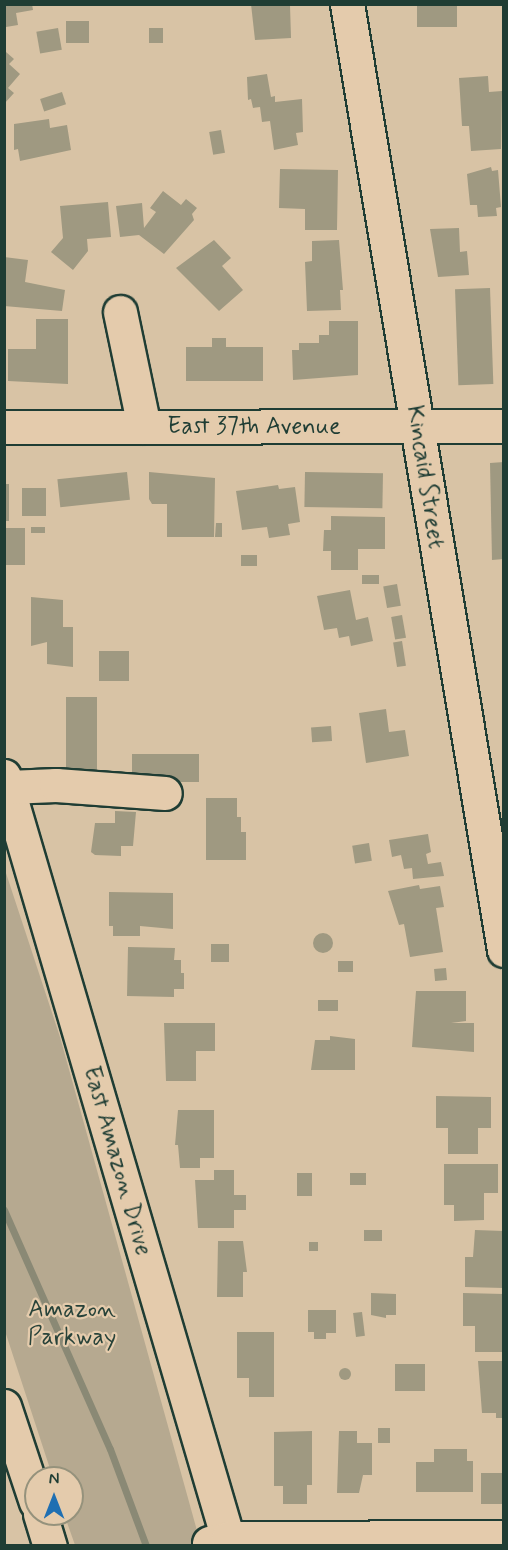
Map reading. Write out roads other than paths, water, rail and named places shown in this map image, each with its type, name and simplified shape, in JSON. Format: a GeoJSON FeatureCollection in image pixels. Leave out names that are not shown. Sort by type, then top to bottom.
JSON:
{"type":"FeatureCollection","features":[{"type":"Feature","properties":{"kind":"street","name":"Kincaid Street"},"geometry":{"type":"LineString","coordinates":[[347,4],[504,950]]}},
{"type":"Feature","properties":{"kind":"street"},"geometry":{"type":"LineString","coordinates":[[120,312],[144,427]]}},
{"type":"Feature","properties":{"kind":"street","name":"East 37th Avenue"},"geometry":{"type":"LineString","coordinates":[[4,427],[504,426]]}},
{"type":"Feature","properties":{"kind":"street"},"geometry":{"type":"LineString","coordinates":[[6,781],[165,793]]}},
{"type":"Feature","properties":{"kind":"street","name":"East Amazon Drive"},"geometry":{"type":"LineString","coordinates":[[6,781],[222,1542]]}},
{"type":"Feature","properties":{"kind":"street"},"geometry":{"type":"LineString","coordinates":[[4,1406],[24,1466]]}},
{"type":"Feature","properties":{"kind":"street"},"geometry":{"type":"LineString","coordinates":[[44,1526],[50,1545]]}},
{"type":"Feature","properties":{"kind":"street"},"geometry":{"type":"LineString","coordinates":[[222,1542],[504,1537]]}},
{"type":"Feature","properties":{"kind":"waterway"},"geometry":{"type":"LineString","coordinates":[[4,1210],[110,1449],[146,1546]]}},
{"type":"Feature","properties":{"kind":"park label","name":"Amazon Parkway"},"geometry":{"type":"Point","coordinates":[72,1324]}}]}
